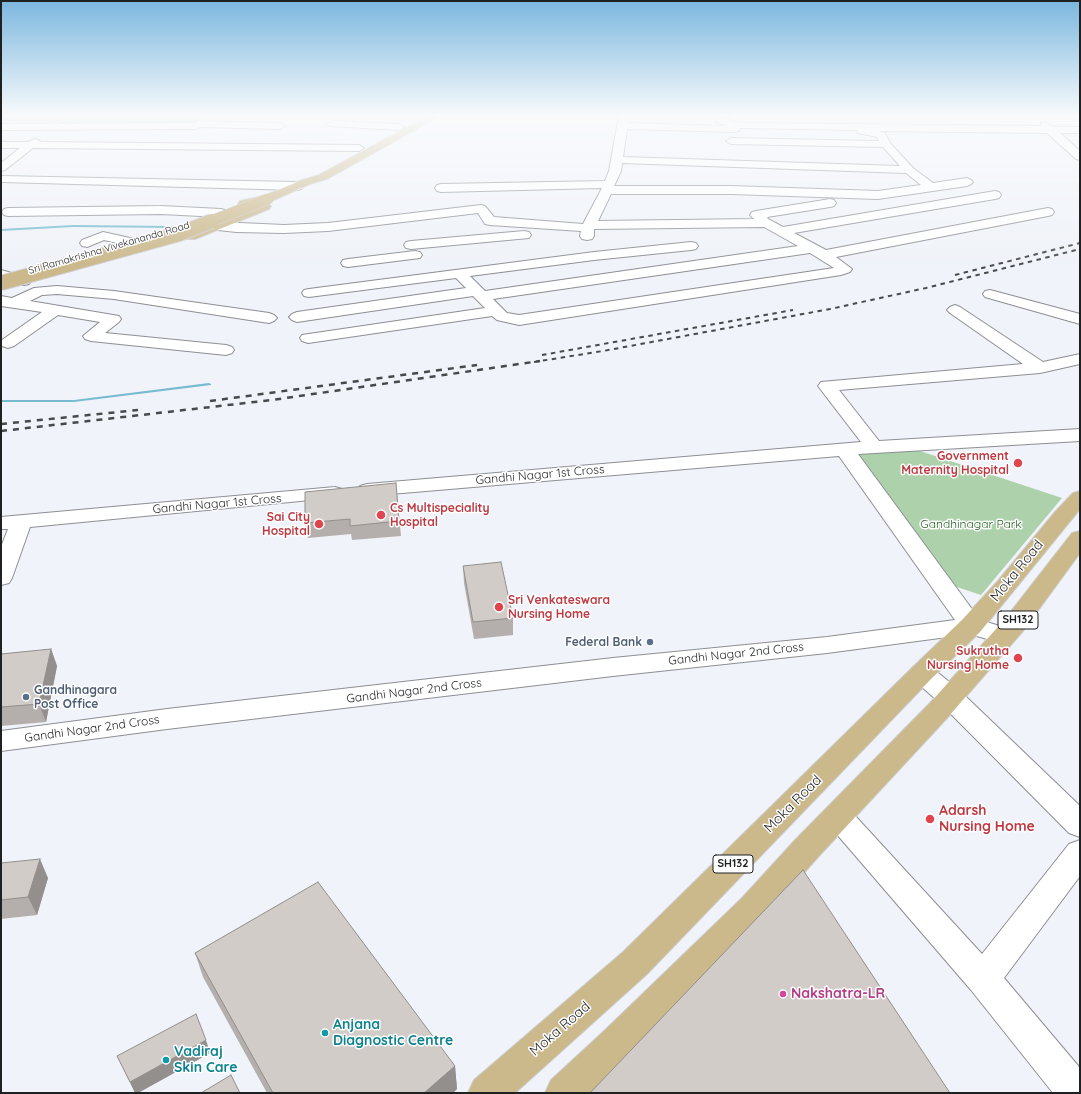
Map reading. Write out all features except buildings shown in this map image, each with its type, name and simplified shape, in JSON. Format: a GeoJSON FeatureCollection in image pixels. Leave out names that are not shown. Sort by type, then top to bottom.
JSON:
{"type":"FeatureCollection","features":[{"type":"Feature","properties":{"kind":"main road"},"geometry":{"type":"LineString","coordinates":[[302,184],[309,176],[327,166]]}},
{"type":"Feature","properties":{"kind":"main road"},"geometry":{"type":"LineString","coordinates":[[4,290],[180,234],[302,184],[323,177],[343,166]]}},
{"type":"Feature","properties":{"kind":"main road"},"geometry":{"type":"LineString","coordinates":[[24,281],[178,240],[220,220],[269,204],[268,199]]}},
{"type":"Feature","properties":{"kind":"main road","name":"Sri Ramakrishna Vivekananda Road"},"geometry":{"type":"LineString","coordinates":[[4,290],[134,243],[173,231],[220,220]]}},
{"type":"Feature","properties":{"kind":"main road","name":"Moka Road"},"geometry":{"type":"LineString","coordinates":[[487,1093],[635,963],[922,673],[971,626],[1005,587],[1062,516],[1080,497]]}},
{"type":"Feature","properties":{"kind":"main road","name":"SH132"},"geometry":{"type":"LineString","coordinates":[[564,1093],[616,1044],[753,908],[945,704],[1004,636],[1080,538]]}},
{"type":"Feature","properties":{"kind":"street"},"geometry":{"type":"LineString","coordinates":[[594,256],[586,245],[588,229],[600,206],[616,166]]}},
{"type":"Feature","properties":{"kind":"street"},"geometry":{"type":"LineString","coordinates":[[692,166],[919,178]]}},
{"type":"Feature","properties":{"kind":"street"},"geometry":{"type":"LineString","coordinates":[[726,223],[729,200],[727,166]]}},
{"type":"Feature","properties":{"kind":"street"},"geometry":{"type":"LineString","coordinates":[[906,166],[930,187]]}},
{"type":"Feature","properties":{"kind":"street"},"geometry":{"type":"LineString","coordinates":[[728,169],[909,170]]}},
{"type":"Feature","properties":{"kind":"street"},"geometry":{"type":"LineString","coordinates":[[1,179],[302,184]]}},
{"type":"Feature","properties":{"kind":"street"},"geometry":{"type":"LineString","coordinates":[[102,191],[111,181]]}},
{"type":"Feature","properties":{"kind":"street"},"geometry":{"type":"LineString","coordinates":[[460,274],[502,317],[519,320],[842,271],[845,269],[818,251],[767,223],[756,215],[968,182]]}},
{"type":"Feature","properties":{"kind":"street"},"geometry":{"type":"LineString","coordinates":[[441,188],[608,187],[729,200],[802,198]]}},
{"type":"Feature","properties":{"kind":"street"},"geometry":{"type":"LineString","coordinates":[[729,200],[878,195]]}},
{"type":"Feature","properties":{"kind":"street"},"geometry":{"type":"LineString","coordinates":[[782,231],[995,195]]}},
{"type":"Feature","properties":{"kind":"street"},"geometry":{"type":"LineString","coordinates":[[57,199],[93,201],[78,212]]}},
{"type":"Feature","properties":{"kind":"street"},"geometry":{"type":"LineString","coordinates":[[8,212],[161,210],[220,220],[236,228],[284,229],[328,227],[393,218],[481,209],[490,221],[588,229]]}},
{"type":"Feature","properties":{"kind":"street"},"geometry":{"type":"LineString","coordinates":[[297,317],[818,251],[1048,212]]}},
{"type":"Feature","properties":{"kind":"street"},"geometry":{"type":"LineString","coordinates":[[418,216],[437,227]]}},
{"type":"Feature","properties":{"kind":"street"},"geometry":{"type":"LineString","coordinates":[[393,218],[413,250],[427,278]]}},
{"type":"Feature","properties":{"kind":"street"},"geometry":{"type":"LineString","coordinates":[[348,263],[492,236],[588,229],[726,223],[767,223]]}},
{"type":"Feature","properties":{"kind":"street"},"geometry":{"type":"LineString","coordinates":[[87,242],[102,236],[134,243]]}},
{"type":"Feature","properties":{"kind":"street"},"geometry":{"type":"LineString","coordinates":[[309,292],[594,256],[691,246]]}},
{"type":"Feature","properties":{"kind":"street"},"geometry":{"type":"LineString","coordinates":[[4,290],[24,281]]}},
{"type":"Feature","properties":{"kind":"street"},"geometry":{"type":"LineString","coordinates":[[4,290],[55,310],[113,319],[91,336],[226,350]]}},
{"type":"Feature","properties":{"kind":"street"},"geometry":{"type":"LineString","coordinates":[[4,290],[57,290],[114,295],[269,318]]}},
{"type":"Feature","properties":{"kind":"street"},"geometry":{"type":"LineString","coordinates":[[990,294],[1080,319]]}},
{"type":"Feature","properties":{"kind":"street"},"geometry":{"type":"LineString","coordinates":[[8,343],[55,310]]}},
{"type":"Feature","properties":{"kind":"street"},"geometry":{"type":"LineString","coordinates":[[955,310],[1040,368]]}},
{"type":"Feature","properties":{"kind":"street"},"geometry":{"type":"LineString","coordinates":[[308,338],[495,311]]}},
{"type":"Feature","properties":{"kind":"street"},"geometry":{"type":"LineString","coordinates":[[874,447],[827,386],[1040,368],[1080,359]]}},
{"type":"Feature","properties":{"kind":"street","name":"Gandhi Nagar 1st Cross"},"geometry":{"type":"LineString","coordinates":[[11,522],[844,449],[1080,434]]}},
{"type":"Feature","properties":{"kind":"street"},"geometry":{"type":"LineString","coordinates":[[844,449],[971,626],[1004,636]]}},
{"type":"Feature","properties":{"kind":"street"},"geometry":{"type":"LineString","coordinates":[[1,578],[11,522]]}},
{"type":"Feature","properties":{"kind":"street","name":"Gandhi Nagar 2nd Cross"},"geometry":{"type":"LineString","coordinates":[[1,741],[167,719],[613,667],[827,645],[971,626]]}},
{"type":"Feature","properties":{"kind":"street"},"geometry":{"type":"LineString","coordinates":[[922,673],[945,704],[1080,825]]}},
{"type":"Feature","properties":{"kind":"street"},"geometry":{"type":"LineString","coordinates":[[838,816],[983,979],[1077,1093]]}},
{"type":"Feature","properties":{"kind":"street"},"geometry":{"type":"LineString","coordinates":[[983,979],[1080,853]]}},
{"type":"Feature","properties":{"kind":"green space","name":"Gandhinagar Park"},"geometry":{"type":"Polygon","coordinates":[[[908,447],[1062,498],[981,595],[951,585],[849,451],[908,447]]]}},
{"type":"Feature","properties":{"kind":"waterway"},"geometry":{"type":"LineString","coordinates":[[1,230],[73,226],[173,227]]}},
{"type":"Feature","properties":{"kind":"waterway"},"geometry":{"type":"LineString","coordinates":[[1,401],[74,401],[209,384]]}},
{"type":"Feature","properties":{"kind":"railway"},"geometry":{"type":"LineString","coordinates":[[955,275],[1080,243]]}},
{"type":"Feature","properties":{"kind":"railway"},"geometry":{"type":"LineString","coordinates":[[534,362],[603,351],[830,309],[926,288],[1080,249]]}},
{"type":"Feature","properties":{"kind":"railway"},"geometry":{"type":"LineString","coordinates":[[542,355],[793,310]]}},
{"type":"Feature","properties":{"kind":"railway"},"geometry":{"type":"LineString","coordinates":[[1,431],[272,400],[540,361]]}},
{"type":"Feature","properties":{"kind":"railway"},"geometry":{"type":"LineString","coordinates":[[210,401],[477,365]]}},
{"type":"Feature","properties":{"kind":"railway"},"geometry":{"type":"LineString","coordinates":[[1,424],[138,410]]}},
{"type":"Feature","properties":{"kind":"place","name":"Government Maternity Hospital"},"geometry":{"type":"Point","coordinates":[1018,463]}},
{"type":"Feature","properties":{"kind":"place","name":"Cs Multispeciality Hospital"},"geometry":{"type":"Point","coordinates":[381,515]}},
{"type":"Feature","properties":{"kind":"place","name":"Sai City Hospital"},"geometry":{"type":"Point","coordinates":[319,524]}},
{"type":"Feature","properties":{"kind":"place","name":"Sri Venkateswara Nursing Home"},"geometry":{"type":"Point","coordinates":[499,607]}},
{"type":"Feature","properties":{"kind":"place","name":"Federal Bank"},"geometry":{"type":"Point","coordinates":[650,642]}},
{"type":"Feature","properties":{"kind":"place","name":"Sukrutha Nursing Home"},"geometry":{"type":"Point","coordinates":[1018,658]}},
{"type":"Feature","properties":{"kind":"place","name":"Gandhinagara Post Office"},"geometry":{"type":"Point","coordinates":[26,697]}},
{"type":"Feature","properties":{"kind":"place","name":"Adarsh Nursing Home"},"geometry":{"type":"Point","coordinates":[930,819]}},
{"type":"Feature","properties":{"kind":"place","name":"Nakshatra-LR"},"geometry":{"type":"Point","coordinates":[783,994]}},
{"type":"Feature","properties":{"kind":"place","name":"Anjana Diagnostic Centre"},"geometry":{"type":"Point","coordinates":[325,1033]}},
{"type":"Feature","properties":{"kind":"place","name":"Vadiraj Skin Care"},"geometry":{"type":"Point","coordinates":[166,1060]}}]}
